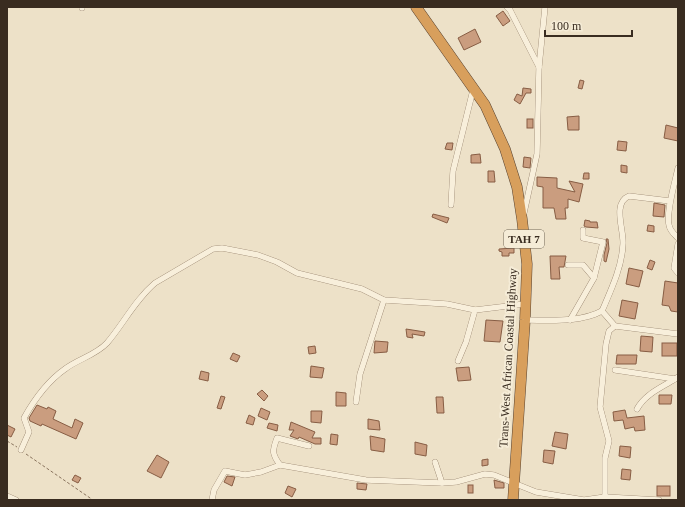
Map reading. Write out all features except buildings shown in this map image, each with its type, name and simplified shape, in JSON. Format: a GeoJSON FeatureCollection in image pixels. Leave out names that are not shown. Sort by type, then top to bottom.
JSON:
{"type":"FeatureCollection","features":[{"type":"Feature","properties":{"kind":"highway","name":"Trans-West African Coastal Highway"},"geometry":{"type":"LineString","coordinates":[[416,7],[485,105],[505,149],[517,187],[527,264],[514,500]]}},
{"type":"Feature","properties":{"kind":"street"},"geometry":{"type":"LineString","coordinates":[[507,7],[510,10],[539,67]]}},
{"type":"Feature","properties":{"kind":"street"},"geometry":{"type":"LineString","coordinates":[[522,219],[537,154],[539,67],[545,7]]}},
{"type":"Feature","properties":{"kind":"street"},"geometry":{"type":"LineString","coordinates":[[452,205],[453,171],[473,90]]}},
{"type":"Feature","properties":{"kind":"street"},"geometry":{"type":"LineString","coordinates":[[678,168],[670,201],[668,225],[672,233],[678,238]]}},
{"type":"Feature","properties":{"kind":"street"},"geometry":{"type":"LineString","coordinates":[[525,320],[570,320],[585,318],[602,311],[615,279],[623,245],[619,212],[622,201],[629,196],[670,201]]}},
{"type":"Feature","properties":{"kind":"street"},"geometry":{"type":"LineString","coordinates":[[570,320],[594,278],[603,242],[583,238],[583,230]]}},
{"type":"Feature","properties":{"kind":"street"},"geometry":{"type":"LineString","coordinates":[[678,244],[674,268],[678,274]]}},
{"type":"Feature","properties":{"kind":"street"},"geometry":{"type":"LineString","coordinates":[[21,450],[29,432],[24,418],[35,399],[53,380],[66,368],[85,358],[106,344],[131,309],[155,283],[213,249],[222,248],[258,255],[277,262],[297,273],[362,289],[384,300],[446,304],[476,310],[525,304]]}},
{"type":"Feature","properties":{"kind":"street"},"geometry":{"type":"LineString","coordinates":[[568,264],[583,265],[594,278]]}},
{"type":"Feature","properties":{"kind":"street"},"geometry":{"type":"LineString","coordinates":[[356,402],[360,374],[384,300]]}},
{"type":"Feature","properties":{"kind":"street"},"geometry":{"type":"LineString","coordinates":[[458,361],[466,342],[476,310]]}},
{"type":"Feature","properties":{"kind":"street"},"geometry":{"type":"LineString","coordinates":[[602,311],[615,326],[678,334]]}},
{"type":"Feature","properties":{"kind":"street"},"geometry":{"type":"LineString","coordinates":[[605,497],[605,458],[609,441],[600,406],[606,344],[610,331],[615,326]]}},
{"type":"Feature","properties":{"kind":"street"},"geometry":{"type":"LineString","coordinates":[[615,370],[676,378]]}},
{"type":"Feature","properties":{"kind":"street"},"geometry":{"type":"LineString","coordinates":[[637,409],[647,396],[676,378]]}},
{"type":"Feature","properties":{"kind":"street"},"geometry":{"type":"LineString","coordinates":[[280,465],[274,457],[273,448],[277,438],[309,446]]}},
{"type":"Feature","properties":{"kind":"street"},"geometry":{"type":"LineString","coordinates":[[435,462],[442,483]]}},
{"type":"Feature","properties":{"kind":"street"},"geometry":{"type":"LineString","coordinates":[[212,500],[214,490],[225,471],[245,475],[261,472],[280,465],[366,480],[442,483],[456,482],[485,474],[494,475],[514,482],[536,492],[584,500],[605,497],[659,500]]}},
{"type":"Feature","properties":{"kind":"street"},"geometry":{"type":"LineString","coordinates":[[7,496],[16,500]]}},
{"type":"Feature","properties":{"kind":"path"},"geometry":{"type":"LineString","coordinates":[[7,441],[93,500]]}}]}
